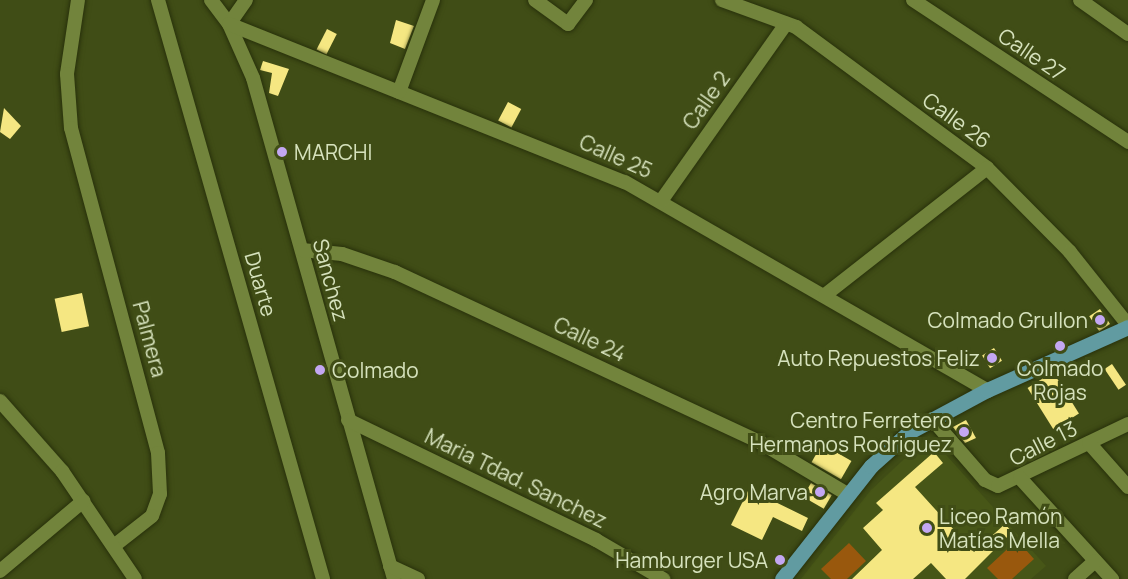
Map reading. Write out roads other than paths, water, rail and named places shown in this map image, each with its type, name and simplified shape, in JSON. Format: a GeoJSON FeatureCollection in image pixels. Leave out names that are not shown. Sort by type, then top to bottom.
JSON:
{"type":"FeatureCollection","features":[{"type":"Feature","properties":{"kind":"main road"},"geometry":{"type":"LineString","coordinates":[[782,579],[887,449],[932,418],[987,390],[1128,326]]}},
{"type":"Feature","properties":{"kind":"street","name":"Palmera"},"geometry":{"type":"LineString","coordinates":[[78,0],[67,74],[72,128],[158,453],[160,494],[152,516],[115,545]]}},
{"type":"Feature","properties":{"kind":"street","name":"Duarte"},"geometry":{"type":"LineString","coordinates":[[158,0],[323,579]]}},
{"type":"Feature","properties":{"kind":"street","name":"Sanchez"},"geometry":{"type":"LineString","coordinates":[[211,0],[229,24],[252,78],[392,572]]}},
{"type":"Feature","properties":{"kind":"street"},"geometry":{"type":"LineString","coordinates":[[229,24],[246,0]]}},
{"type":"Feature","properties":{"kind":"street"},"geometry":{"type":"LineString","coordinates":[[399,92],[433,0]]}},
{"type":"Feature","properties":{"kind":"street"},"geometry":{"type":"LineString","coordinates":[[535,0],[568,24],[586,0]]}},
{"type":"Feature","properties":{"kind":"street","name":"Calle 26"},"geometry":{"type":"LineString","coordinates":[[722,0],[786,24],[987,168],[1070,252],[1128,326]]}},
{"type":"Feature","properties":{"kind":"street","name":"Calle 27"},"geometry":{"type":"LineString","coordinates":[[914,0],[1128,142]]}},
{"type":"Feature","properties":{"kind":"street"},"geometry":{"type":"LineString","coordinates":[[1080,0],[1128,34]]}},
{"type":"Feature","properties":{"kind":"street","name":"Calle 25"},"geometry":{"type":"LineString","coordinates":[[229,24],[399,92],[499,128],[660,201],[987,390]]}},
{"type":"Feature","properties":{"kind":"street","name":"Calle 2"},"geometry":{"type":"LineString","coordinates":[[660,201],[786,24]]}},
{"type":"Feature","properties":{"kind":"street"},"geometry":{"type":"LineString","coordinates":[[825,295],[987,168]]}},
{"type":"Feature","properties":{"kind":"street","name":"Calle 24"},"geometry":{"type":"LineString","coordinates":[[302,250],[342,254],[394,272],[758,441],[849,495]]}},
{"type":"Feature","properties":{"kind":"street"},"geometry":{"type":"LineString","coordinates":[[0,401],[83,501],[115,545],[135,579]]}},
{"type":"Feature","properties":{"kind":"street","name":"Calle 13"},"geometry":{"type":"LineString","coordinates":[[932,418],[985,480],[998,486],[1020,478],[1128,424]]}},
{"type":"Feature","properties":{"kind":"street","name":"Maria Tdad. Sanchez"},"geometry":{"type":"LineString","coordinates":[[348,420],[596,540],[663,579]]}},
{"type":"Feature","properties":{"kind":"street"},"geometry":{"type":"LineString","coordinates":[[1089,443],[1128,487]]}},
{"type":"Feature","properties":{"kind":"street"},"geometry":{"type":"LineString","coordinates":[[1020,478],[1112,579]]}},
{"type":"Feature","properties":{"kind":"street"},"geometry":{"type":"LineString","coordinates":[[0,571],[83,501]]}},
{"type":"Feature","properties":{"kind":"street"},"geometry":{"type":"LineString","coordinates":[[1075,579],[1095,561]]}},
{"type":"Feature","properties":{"kind":"street"},"geometry":{"type":"LineString","coordinates":[[392,572],[418,579]]}},
{"type":"Feature","properties":{"kind":"place","name":"MARCHI"},"geometry":{"type":"Point","coordinates":[282,152]}},
{"type":"Feature","properties":{"kind":"place","name":"Colmado Grullon"},"geometry":{"type":"Point","coordinates":[1100,320]}},
{"type":"Feature","properties":{"kind":"place","name":"Colmado Rojas"},"geometry":{"type":"Point","coordinates":[1060,346]}},
{"type":"Feature","properties":{"kind":"place","name":"Auto Repuestos Feliz"},"geometry":{"type":"Point","coordinates":[992,358]}},
{"type":"Feature","properties":{"kind":"place","name":"Colmado"},"geometry":{"type":"Point","coordinates":[320,370]}},
{"type":"Feature","properties":{"kind":"place","name":"Centro Ferretero Hermanos Rodriguez"},"geometry":{"type":"Point","coordinates":[964,432]}},
{"type":"Feature","properties":{"kind":"place","name":"Agro Marva"},"geometry":{"type":"Point","coordinates":[820,492]}},
{"type":"Feature","properties":{"kind":"place","name":"Liceo Ramón Matías Mella"},"geometry":{"type":"Point","coordinates":[927,528]}},
{"type":"Feature","properties":{"kind":"place","name":"Hamburger USA"},"geometry":{"type":"Point","coordinates":[780,560]}}]}
